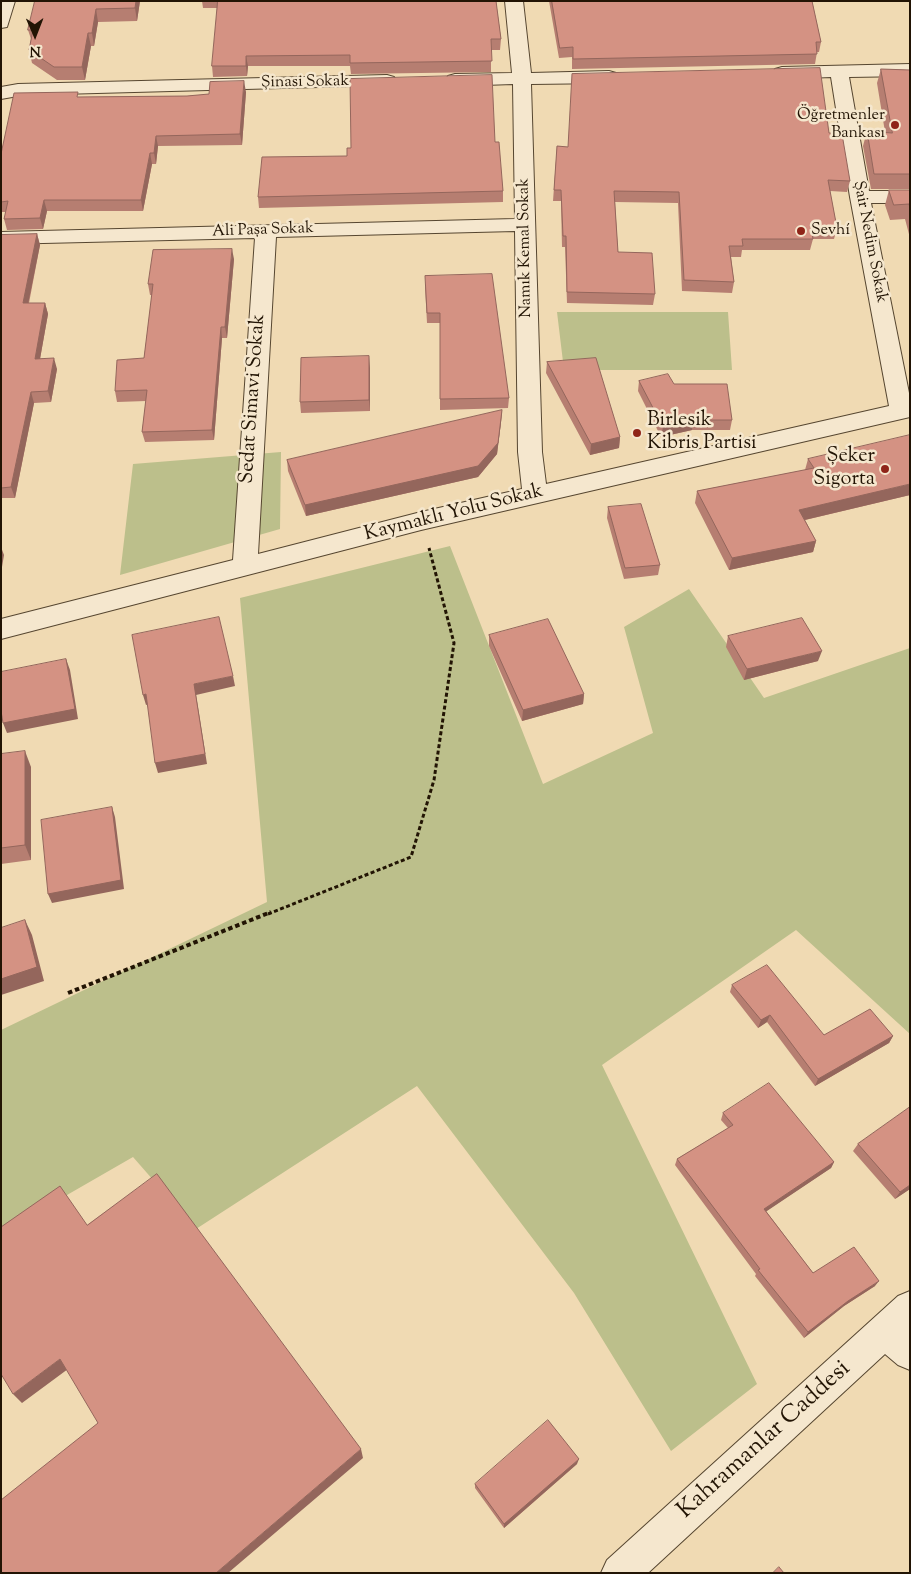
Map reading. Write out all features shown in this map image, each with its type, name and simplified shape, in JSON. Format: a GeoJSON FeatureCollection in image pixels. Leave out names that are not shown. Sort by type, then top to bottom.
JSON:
{"type":"FeatureCollection","features":[{"type":"Feature","properties":{"kind":"street"},"geometry":{"type":"LineString","coordinates":[[1,23],[6,1]]}},
{"type":"Feature","properties":{"kind":"street","name":"Namık Kemal Sokak"},"geometry":{"type":"LineString","coordinates":[[514,1],[522,78],[530,452],[534,495]]}},
{"type":"Feature","properties":{"kind":"street"},"geometry":{"type":"LineString","coordinates":[[760,74],[910,70]]}},
{"type":"Feature","properties":{"kind":"street","name":"Şair Nedim Sokak"},"geometry":{"type":"LineString","coordinates":[[839,72],[860,197],[906,410]]}},
{"type":"Feature","properties":{"kind":"street"},"geometry":{"type":"LineString","coordinates":[[434,80],[631,76]]}},
{"type":"Feature","properties":{"kind":"street","name":"Şinasi Sokak"},"geometry":{"type":"LineString","coordinates":[[1,93],[18,90],[60,88],[404,81]]}},
{"type":"Feature","properties":{"kind":"street"},"geometry":{"type":"LineString","coordinates":[[860,197],[910,197]]}},
{"type":"Feature","properties":{"kind":"street","name":"Ali Paşa Sokak"},"geometry":{"type":"LineString","coordinates":[[1,238],[525,224]]}},
{"type":"Feature","properties":{"kind":"street","name":"Sedat Simavi Sokak"},"geometry":{"type":"LineString","coordinates":[[245,567],[246,524],[266,231]]}},
{"type":"Feature","properties":{"kind":"street","name":"Kaymaklı Yolu Sokak"},"geometry":{"type":"LineString","coordinates":[[1,629],[421,521],[906,410]]}},
{"type":"Feature","properties":{"kind":"street","name":"Kahramanlar Caddesi"},"geometry":{"type":"LineString","coordinates":[[620,1573],[902,1331]]}},
{"type":"Feature","properties":{"kind":"path"},"geometry":{"type":"LineString","coordinates":[[68,994],[411,857],[434,780],[454,643],[421,521]]}},
{"type":"Feature","properties":{"kind":"green space"},"geometry":{"type":"Polygon","coordinates":[[[557,312],[728,312],[732,370],[564,370],[557,312]]]}},
{"type":"Feature","properties":{"kind":"green space"},"geometry":{"type":"Polygon","coordinates":[[[281,452],[280,529],[120,575],[133,464],[281,452]]]}},
{"type":"Feature","properties":{"kind":"green space"},"geometry":{"type":"Polygon","coordinates":[[[450,546],[543,784],[653,733],[624,627],[689,589],[764,698],[910,648],[910,1034],[796,930],[602,1065],[757,1384],[671,1451],[574,1293],[417,1086],[196,1229],[133,1157],[1,1233],[1,1030],[267,902],[240,598],[450,546]]]}},
{"type":"Feature","properties":{"kind":"building"},"geometry":{"type":"Polygon","coordinates":[[[35,1],[136,1],[135,8],[96,9],[92,33],[88,33],[82,67],[54,67],[29,50],[33,30],[28,30],[35,1]]]}},
{"type":"Feature","properties":{"kind":"building"},"geometry":{"type":"Polygon","coordinates":[[[218,1],[496,1],[501,39],[491,39],[492,61],[350,63],[350,55],[246,56],[246,66],[212,66],[218,1]]]}},
{"type":"Feature","properties":{"kind":"building"},"geometry":{"type":"Polygon","coordinates":[[[552,1],[812,1],[821,42],[816,42],[817,54],[573,59],[573,47],[560,48],[552,1]]]}},
{"type":"Feature","properties":{"kind":"building"},"geometry":{"type":"Polygon","coordinates":[[[820,68],[829,133],[842,134],[850,181],[828,180],[837,228],[811,228],[813,239],[742,239],[743,246],[729,246],[734,282],[684,280],[679,192],[614,191],[618,252],[652,253],[655,294],[567,292],[566,236],[563,236],[561,190],[554,190],[557,146],[568,147],[572,74],[820,68]]]}},
{"type":"Feature","properties":{"kind":"building"},"geometry":{"type":"Polygon","coordinates":[[[881,69],[910,70],[910,174],[874,174],[867,131],[892,133],[881,69]]]}},
{"type":"Feature","properties":{"kind":"building"},"geometry":{"type":"Polygon","coordinates":[[[492,75],[495,142],[499,142],[503,191],[258,197],[262,157],[347,156],[347,148],[351,148],[350,79],[492,75]]]}},
{"type":"Feature","properties":{"kind":"building"},"geometry":{"type":"Polygon","coordinates":[[[244,81],[240,134],[156,136],[154,153],[150,153],[141,200],[44,200],[40,218],[4,219],[8,201],[1,202],[1,154],[14,93],[78,92],[77,97],[187,96],[209,94],[210,82],[244,81]]]}},
{"type":"Feature","properties":{"kind":"building"},"geometry":{"type":"Polygon","coordinates":[[[889,190],[910,190],[910,208],[909,204],[894,205],[889,190]]]}},
{"type":"Feature","properties":{"kind":"building"},"geometry":{"type":"Polygon","coordinates":[[[37,234],[23,303],[45,303],[35,359],[54,358],[48,391],[31,392],[11,487],[1,488],[1,235],[37,234]]]}},
{"type":"Feature","properties":{"kind":"building"},"geometry":{"type":"Polygon","coordinates":[[[232,249],[225,327],[221,327],[212,430],[142,432],[147,390],[115,391],[117,360],[144,358],[153,284],[148,284],[153,250],[232,249]]]}},
{"type":"Feature","properties":{"kind":"building"},"geometry":{"type":"Polygon","coordinates":[[[492,274],[509,398],[440,399],[440,313],[427,313],[425,276],[492,274]]]}},
{"type":"Feature","properties":{"kind":"building"},"geometry":{"type":"Polygon","coordinates":[[[369,356],[369,400],[300,402],[301,358],[369,356]]]}},
{"type":"Feature","properties":{"kind":"building"},"geometry":{"type":"Polygon","coordinates":[[[596,358],[620,437],[591,444],[547,362],[596,358]]]}},
{"type":"Feature","properties":{"kind":"building"},"geometry":{"type":"Polygon","coordinates":[[[668,374],[674,384],[727,384],[732,420],[693,420],[663,427],[639,381],[668,374]]]}},
{"type":"Feature","properties":{"kind":"building"},"geometry":{"type":"Polygon","coordinates":[[[502,410],[498,443],[478,466],[305,505],[287,460],[502,410]]]}},
{"type":"Feature","properties":{"kind":"building"},"geometry":{"type":"Polygon","coordinates":[[[910,435],[910,484],[799,510],[816,541],[732,558],[697,491],[814,468],[808,459],[910,435]]]}},
{"type":"Feature","properties":{"kind":"building"},"geometry":{"type":"Polygon","coordinates":[[[641,504],[660,565],[625,568],[608,507],[641,504]]]}},
{"type":"Feature","properties":{"kind":"building"},"geometry":{"type":"Polygon","coordinates":[[[219,617],[233,676],[194,684],[205,754],[155,763],[146,694],[143,695],[132,635],[219,617]]]}},
{"type":"Feature","properties":{"kind":"building"},"geometry":{"type":"Polygon","coordinates":[[[802,618],[822,651],[747,669],[728,636],[802,618]]]}},
{"type":"Feature","properties":{"kind":"building"},"geometry":{"type":"Polygon","coordinates":[[[548,619],[584,694],[523,710],[489,635],[548,619]]]}},
{"type":"Feature","properties":{"kind":"building"},"geometry":{"type":"Polygon","coordinates":[[[66,659],[75,709],[3,723],[1,711],[1,672],[66,659]]]}},
{"type":"Feature","properties":{"kind":"building"},"geometry":{"type":"Polygon","coordinates":[[[25,751],[25,845],[1,848],[1,754],[25,751]]]}},
{"type":"Feature","properties":{"kind":"building"},"geometry":{"type":"Polygon","coordinates":[[[112,807],[121,880],[48,894],[41,820],[112,807]]]}},
{"type":"Feature","properties":{"kind":"building"},"geometry":{"type":"Polygon","coordinates":[[[25,920],[37,967],[1,979],[1,928],[25,920]]]}},
{"type":"Feature","properties":{"kind":"building"},"geometry":{"type":"Polygon","coordinates":[[[767,965],[824,1035],[870,1009],[893,1036],[818,1079],[770,1015],[761,1020],[732,985],[767,965]]]}},
{"type":"Feature","properties":{"kind":"building"},"geometry":{"type":"Polygon","coordinates":[[[769,1083],[834,1162],[764,1209],[813,1273],[854,1247],[879,1281],[848,1301],[808,1332],[758,1270],[760,1269],[677,1159],[733,1125],[723,1113],[769,1083]]]}},
{"type":"Feature","properties":{"kind":"building"},"geometry":{"type":"Polygon","coordinates":[[[910,1107],[910,1185],[900,1192],[858,1144],[910,1107]]]}},
{"type":"Feature","properties":{"kind":"building"},"geometry":{"type":"Polygon","coordinates":[[[157,1174],[361,1449],[216,1573],[1,1573],[1,1500],[98,1423],[60,1359],[13,1394],[1,1374],[1,1227],[60,1186],[87,1225],[157,1174]]]}},
{"type":"Feature","properties":{"kind":"building"},"geometry":{"type":"Polygon","coordinates":[[[548,1420],[579,1459],[504,1524],[475,1484],[548,1420]]]}},
{"type":"Feature","properties":{"kind":"building"},"geometry":{"type":"Polygon","coordinates":[[[779,1567],[784,1573],[773,1573],[779,1567]]]}},
{"type":"Feature","properties":{"kind":"place","name":"Öğretmenler Bankası"},"geometry":{"type":"Point","coordinates":[895,125]}},
{"type":"Feature","properties":{"kind":"place","name":"Sevhí"},"geometry":{"type":"Point","coordinates":[801,231]}},
{"type":"Feature","properties":{"kind":"place","name":"Birlesik Kibris Partisi"},"geometry":{"type":"Point","coordinates":[637,433]}},
{"type":"Feature","properties":{"kind":"place","name":"Şeker Sigorta"},"geometry":{"type":"Point","coordinates":[885,469]}}]}
